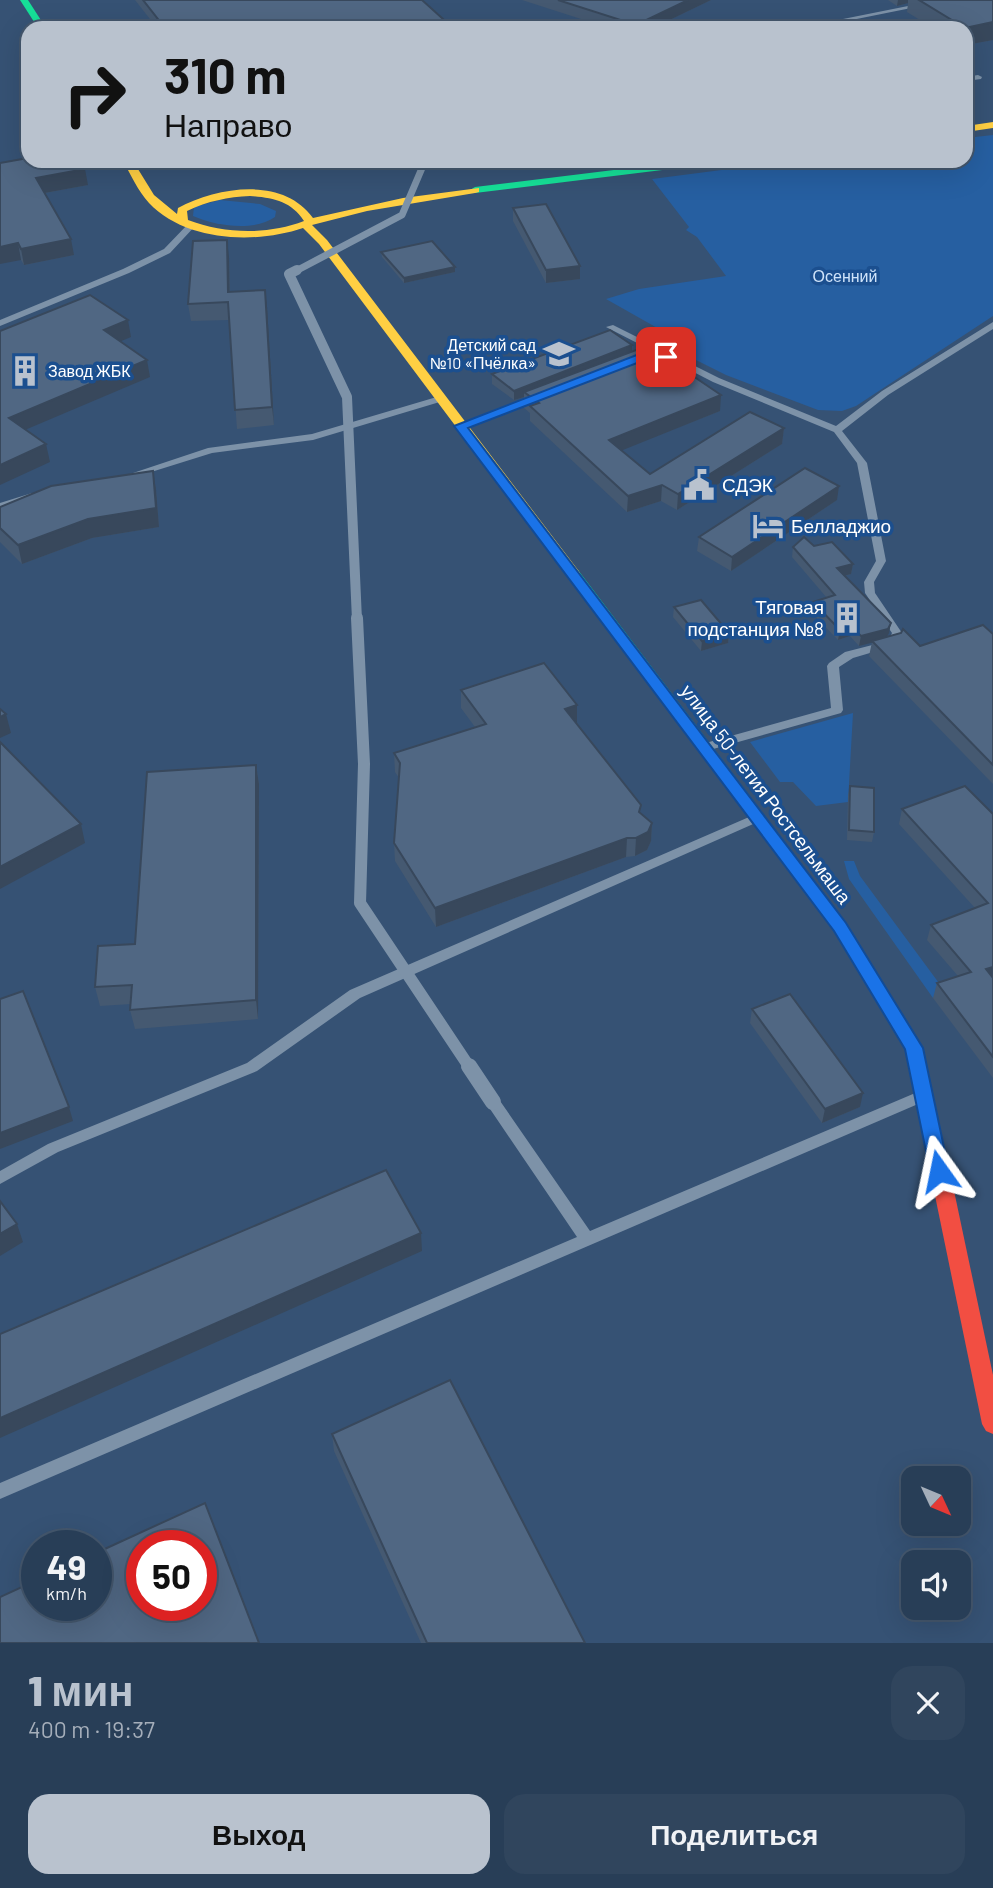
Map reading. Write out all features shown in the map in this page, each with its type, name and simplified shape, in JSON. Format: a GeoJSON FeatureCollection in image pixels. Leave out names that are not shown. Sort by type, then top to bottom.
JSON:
{"type":"FeatureCollection","features":[{"type":"Feature","properties":{"kind":"main road"},"geometry":{"type":"LineString","coordinates":[[24,0],[38,21]]}},
{"type":"Feature","properties":{"kind":"main road"},"geometry":{"type":"LineString","coordinates":[[973,128],[993,125]]}},
{"type":"Feature","properties":{"kind":"main road"},"geometry":{"type":"LineString","coordinates":[[132,168],[156,204],[188,223],[248,233],[298,249],[340,268]]}},
{"type":"Feature","properties":{"kind":"main road"},"geometry":{"type":"LineString","coordinates":[[138,168],[159,178]]}},
{"type":"Feature","properties":{"kind":"main road"},"geometry":{"type":"LineString","coordinates":[[248,233],[286,229],[405,199],[655,168]]}},
{"type":"Feature","properties":{"kind":"main road"},"geometry":{"type":"LineString","coordinates":[[187,186],[221,194],[308,197]]}},
{"type":"Feature","properties":{"kind":"main road"},"geometry":{"type":"LineString","coordinates":[[188,223],[182,210],[187,205],[195,200],[221,194]]}},
{"type":"Feature","properties":{"kind":"main road","name":"улица 50-летия Ростсельмаша"},"geometry":{"type":"LineString","coordinates":[[280,197],[300,205],[307,222],[340,268],[840,927],[914,1048],[993,1424]]}},
{"type":"Feature","properties":{"kind":"main road"},"geometry":{"type":"LineString","coordinates":[[336,198],[405,199]]}},
{"type":"Feature","properties":{"kind":"lane"},"geometry":{"type":"LineString","coordinates":[[838,21],[948,0]]}},
{"type":"Feature","properties":{"kind":"lane"},"geometry":{"type":"LineString","coordinates":[[973,78],[978,77]]}},
{"type":"Feature","properties":{"kind":"lane"},"geometry":{"type":"LineString","coordinates":[[422,168],[402,215],[289,274],[347,397],[364,764],[360,902],[588,1240]]}},
{"type":"Feature","properties":{"kind":"lane"},"geometry":{"type":"LineString","coordinates":[[0,324],[167,251],[188,223]]}},
{"type":"Feature","properties":{"kind":"lane"},"geometry":{"type":"LineString","coordinates":[[837,430],[885,393],[993,325]]}},
{"type":"Feature","properties":{"kind":"lane"},"geometry":{"type":"LineString","coordinates":[[610,327],[656,351],[837,430],[862,463],[881,561],[870,582],[870,593],[897,633],[892,643],[849,655],[833,666],[837,710],[704,747]]}},
{"type":"Feature","properties":{"kind":"lane"},"geometry":{"type":"LineString","coordinates":[[644,356],[656,351]]}},
{"type":"Feature","properties":{"kind":"lane"},"geometry":{"type":"LineString","coordinates":[[460,426],[545,393]]}},
{"type":"Feature","properties":{"kind":"lane"},"geometry":{"type":"LineString","coordinates":[[123,477],[211,450],[313,437],[440,399]]}},
{"type":"Feature","properties":{"kind":"lane"},"geometry":{"type":"LineString","coordinates":[[0,506],[41,494]]}},
{"type":"Feature","properties":{"kind":"lane"},"geometry":{"type":"LineString","coordinates":[[0,1178],[53,1148],[252,1067],[355,994],[757,818]]}},
{"type":"Feature","properties":{"kind":"lane"},"geometry":{"type":"LineString","coordinates":[[0,1491],[923,1095]]}},
{"type":"Feature","properties":{"kind":"green space","name":"Осенний"},"geometry":{"type":"Polygon","coordinates":[[[993,135],[993,316],[856,406],[842,411],[818,410],[726,375],[680,352],[691,347],[606,299],[639,289],[726,276],[697,237],[686,230],[689,227],[652,179],[736,168],[973,168],[973,137],[993,135]]]}},
{"type":"Feature","properties":{"kind":"green space"},"geometry":{"type":"Polygon","coordinates":[[[220,200],[260,204],[276,211],[275,217],[257,225],[235,226],[193,216],[194,207],[220,200]]]}},
{"type":"Feature","properties":{"kind":"green space"},"geometry":{"type":"Polygon","coordinates":[[[853,713],[848,802],[816,806],[793,782],[780,782],[750,742],[853,713]]]}},
{"type":"Feature","properties":{"kind":"green space"},"geometry":{"type":"Polygon","coordinates":[[[844,861],[854,861],[860,876],[947,994],[933,998],[849,879],[844,861]]]}},
{"type":"Feature","properties":{"kind":"building"},"geometry":{"type":"Polygon","coordinates":[[[143,0],[422,0],[445,21],[160,21],[143,0]]]}},
{"type":"Feature","properties":{"kind":"building"},"geometry":{"type":"Polygon","coordinates":[[[558,0],[688,0],[644,21],[624,21],[558,0]]]}},
{"type":"Feature","properties":{"kind":"building"},"geometry":{"type":"Polygon","coordinates":[[[919,0],[993,0],[993,22],[973,26],[973,21],[954,21],[919,0]]]}},
{"type":"Feature","properties":{"kind":"building"},"geometry":{"type":"Polygon","coordinates":[[[21,159],[21,168],[84,168],[36,178],[71,239],[21,249],[18,243],[0,247],[0,163],[21,159]]]}},
{"type":"Feature","properties":{"kind":"building"},"geometry":{"type":"Polygon","coordinates":[[[546,204],[580,266],[546,270],[513,208],[546,204]]]}},
{"type":"Feature","properties":{"kind":"building"},"geometry":{"type":"Polygon","coordinates":[[[227,240],[228,292],[265,290],[272,407],[235,410],[228,302],[188,304],[193,241],[227,240]]]}},
{"type":"Feature","properties":{"kind":"building"},"geometry":{"type":"Polygon","coordinates":[[[432,241],[455,267],[404,278],[381,252],[432,241]]]}},
{"type":"Feature","properties":{"kind":"building"},"geometry":{"type":"Polygon","coordinates":[[[90,295],[128,320],[104,330],[147,360],[9,418],[46,444],[0,465],[0,331],[90,295]]]}},
{"type":"Feature","properties":{"kind":"building"},"geometry":{"type":"Polygon","coordinates":[[[610,330],[632,345],[514,391],[492,374],[610,330]]]}},
{"type":"Feature","properties":{"kind":"building"},"geometry":{"type":"Polygon","coordinates":[[[644,347],[653,349],[721,395],[609,440],[650,474],[750,412],[784,428],[678,494],[662,485],[628,496],[530,406],[539,403],[524,392],[644,347]]]}},
{"type":"Feature","properties":{"kind":"building","name":"Белладжио"},"geometry":{"type":"Polygon","coordinates":[[[805,468],[839,486],[732,557],[699,537],[805,468]]]}},
{"type":"Feature","properties":{"kind":"building"},"geometry":{"type":"Polygon","coordinates":[[[153,471],[156,508],[88,519],[18,545],[0,528],[0,507],[51,486],[153,471]]]}},
{"type":"Feature","properties":{"kind":"building"},"geometry":{"type":"Polygon","coordinates":[[[804,537],[814,546],[832,542],[853,564],[837,568],[891,623],[888,629],[861,636],[851,626],[840,630],[813,602],[835,595],[793,547],[804,537]]]}},
{"type":"Feature","properties":{"kind":"building"},"geometry":{"type":"Polygon","coordinates":[[[701,600],[729,633],[702,641],[674,607],[701,600]]]}},
{"type":"Feature","properties":{"kind":"building"},"geometry":{"type":"Polygon","coordinates":[[[983,625],[993,634],[993,765],[872,641],[901,633],[903,629],[920,646],[983,625]]]}},
{"type":"Feature","properties":{"kind":"building"},"geometry":{"type":"Polygon","coordinates":[[[544,663],[577,705],[565,709],[641,805],[639,812],[652,823],[648,832],[435,908],[394,843],[400,763],[394,753],[486,724],[461,690],[544,663]]]}},
{"type":"Feature","properties":{"kind":"building"},"geometry":{"type":"Polygon","coordinates":[[[0,742],[81,824],[0,867],[0,742]]]}},
{"type":"Feature","properties":{"kind":"building"},"geometry":{"type":"Polygon","coordinates":[[[256,765],[256,1000],[130,1010],[132,985],[95,987],[98,946],[135,944],[147,772],[256,765]]]}},
{"type":"Feature","properties":{"kind":"building"},"geometry":{"type":"Polygon","coordinates":[[[850,786],[874,788],[874,832],[849,830],[850,786]]]}},
{"type":"Feature","properties":{"kind":"building"},"geometry":{"type":"Polygon","coordinates":[[[965,786],[993,814],[993,967],[986,969],[993,978],[993,1057],[937,983],[971,972],[931,925],[988,903],[902,809],[965,786]]]}},
{"type":"Feature","properties":{"kind":"building"},"geometry":{"type":"Polygon","coordinates":[[[23,991],[69,1107],[0,1133],[0,999],[23,991]]]}},
{"type":"Feature","properties":{"kind":"building"},"geometry":{"type":"Polygon","coordinates":[[[790,994],[863,1093],[825,1109],[752,1009],[790,994]]]}},
{"type":"Feature","properties":{"kind":"building"},"geometry":{"type":"Polygon","coordinates":[[[386,1170],[421,1233],[0,1418],[0,1334],[386,1170]]]}},
{"type":"Feature","properties":{"kind":"building"},"geometry":{"type":"Polygon","coordinates":[[[0,1201],[17,1224],[0,1234],[0,1201]]]}},
{"type":"Feature","properties":{"kind":"building"},"geometry":{"type":"Polygon","coordinates":[[[450,1380],[585,1643],[427,1643],[332,1434],[450,1380]]]}},
{"type":"Feature","properties":{"kind":"building"},"geometry":{"type":"Polygon","coordinates":[[[205,1503],[215,1530],[146,1530],[205,1503]]]}},
{"type":"Feature","properties":{"kind":"building"},"geometry":{"type":"Polygon","coordinates":[[[217,1534],[259,1643],[0,1643],[0,1597],[21,1587],[21,1621],[112,1621],[112,1546],[126,1539],[126,1621],[217,1621],[217,1534]]]}},
{"type":"Feature","properties":{"kind":"traffic: fast"},"geometry":{"type":"LineString","coordinates":[[24,0],[38,21]]}},
{"type":"Feature","properties":{"kind":"traffic: fast"},"geometry":{"type":"LineString","coordinates":[[475,190],[654,168]]}},
{"type":"Feature","properties":{"kind":"traffic: fast"},"geometry":{"type":"LineString","coordinates":[[573,573],[840,927],[914,1048],[943,1186]]}},
{"type":"Feature","properties":{"kind":"traffic: slow"},"geometry":{"type":"LineString","coordinates":[[973,128],[993,125]]}},
{"type":"Feature","properties":{"kind":"traffic: slow"},"geometry":{"type":"LineString","coordinates":[[132,168],[150,197],[167,213],[199,227],[234,234],[270,233],[332,215],[475,190]]}},
{"type":"Feature","properties":{"kind":"traffic: slow"},"geometry":{"type":"LineString","coordinates":[[183,221],[182,210],[195,203],[231,194],[250,193],[269,194],[286,199],[300,208],[309,220]]}},
{"type":"Feature","properties":{"kind":"traffic: slow"},"geometry":{"type":"LineString","coordinates":[[305,224],[323,242],[573,573]]}},
{"type":"Feature","properties":{"kind":"traffic: jam"},"geometry":{"type":"LineString","coordinates":[[943,1186],[993,1424]]}},
{"type":"Feature","properties":{"kind":"place","name":"Детский сад №10 «Пчёлка»"},"geometry":{"type":"Point","coordinates":[559,354]}},
{"type":"Feature","properties":{"kind":"place","name":"Завод ЖБК"},"geometry":{"type":"Point","coordinates":[25,371]}},
{"type":"Feature","properties":{"kind":"place","name":"СДЭК"},"geometry":{"type":"Point","coordinates":[699,485]}},
{"type":"Feature","properties":{"kind":"place","name":"Белладжио"},"geometry":{"type":"Point","coordinates":[768,526]}},
{"type":"Feature","properties":{"kind":"place","name":"Тяговая подстанция №8"},"geometry":{"type":"Point","coordinates":[847,618]}},
{"type":"Feature","properties":{"kind":"route"},"geometry":{"type":"LineString","coordinates":[[666,357],[656,351],[460,426],[840,927],[914,1048],[939,1171]]}}]}
